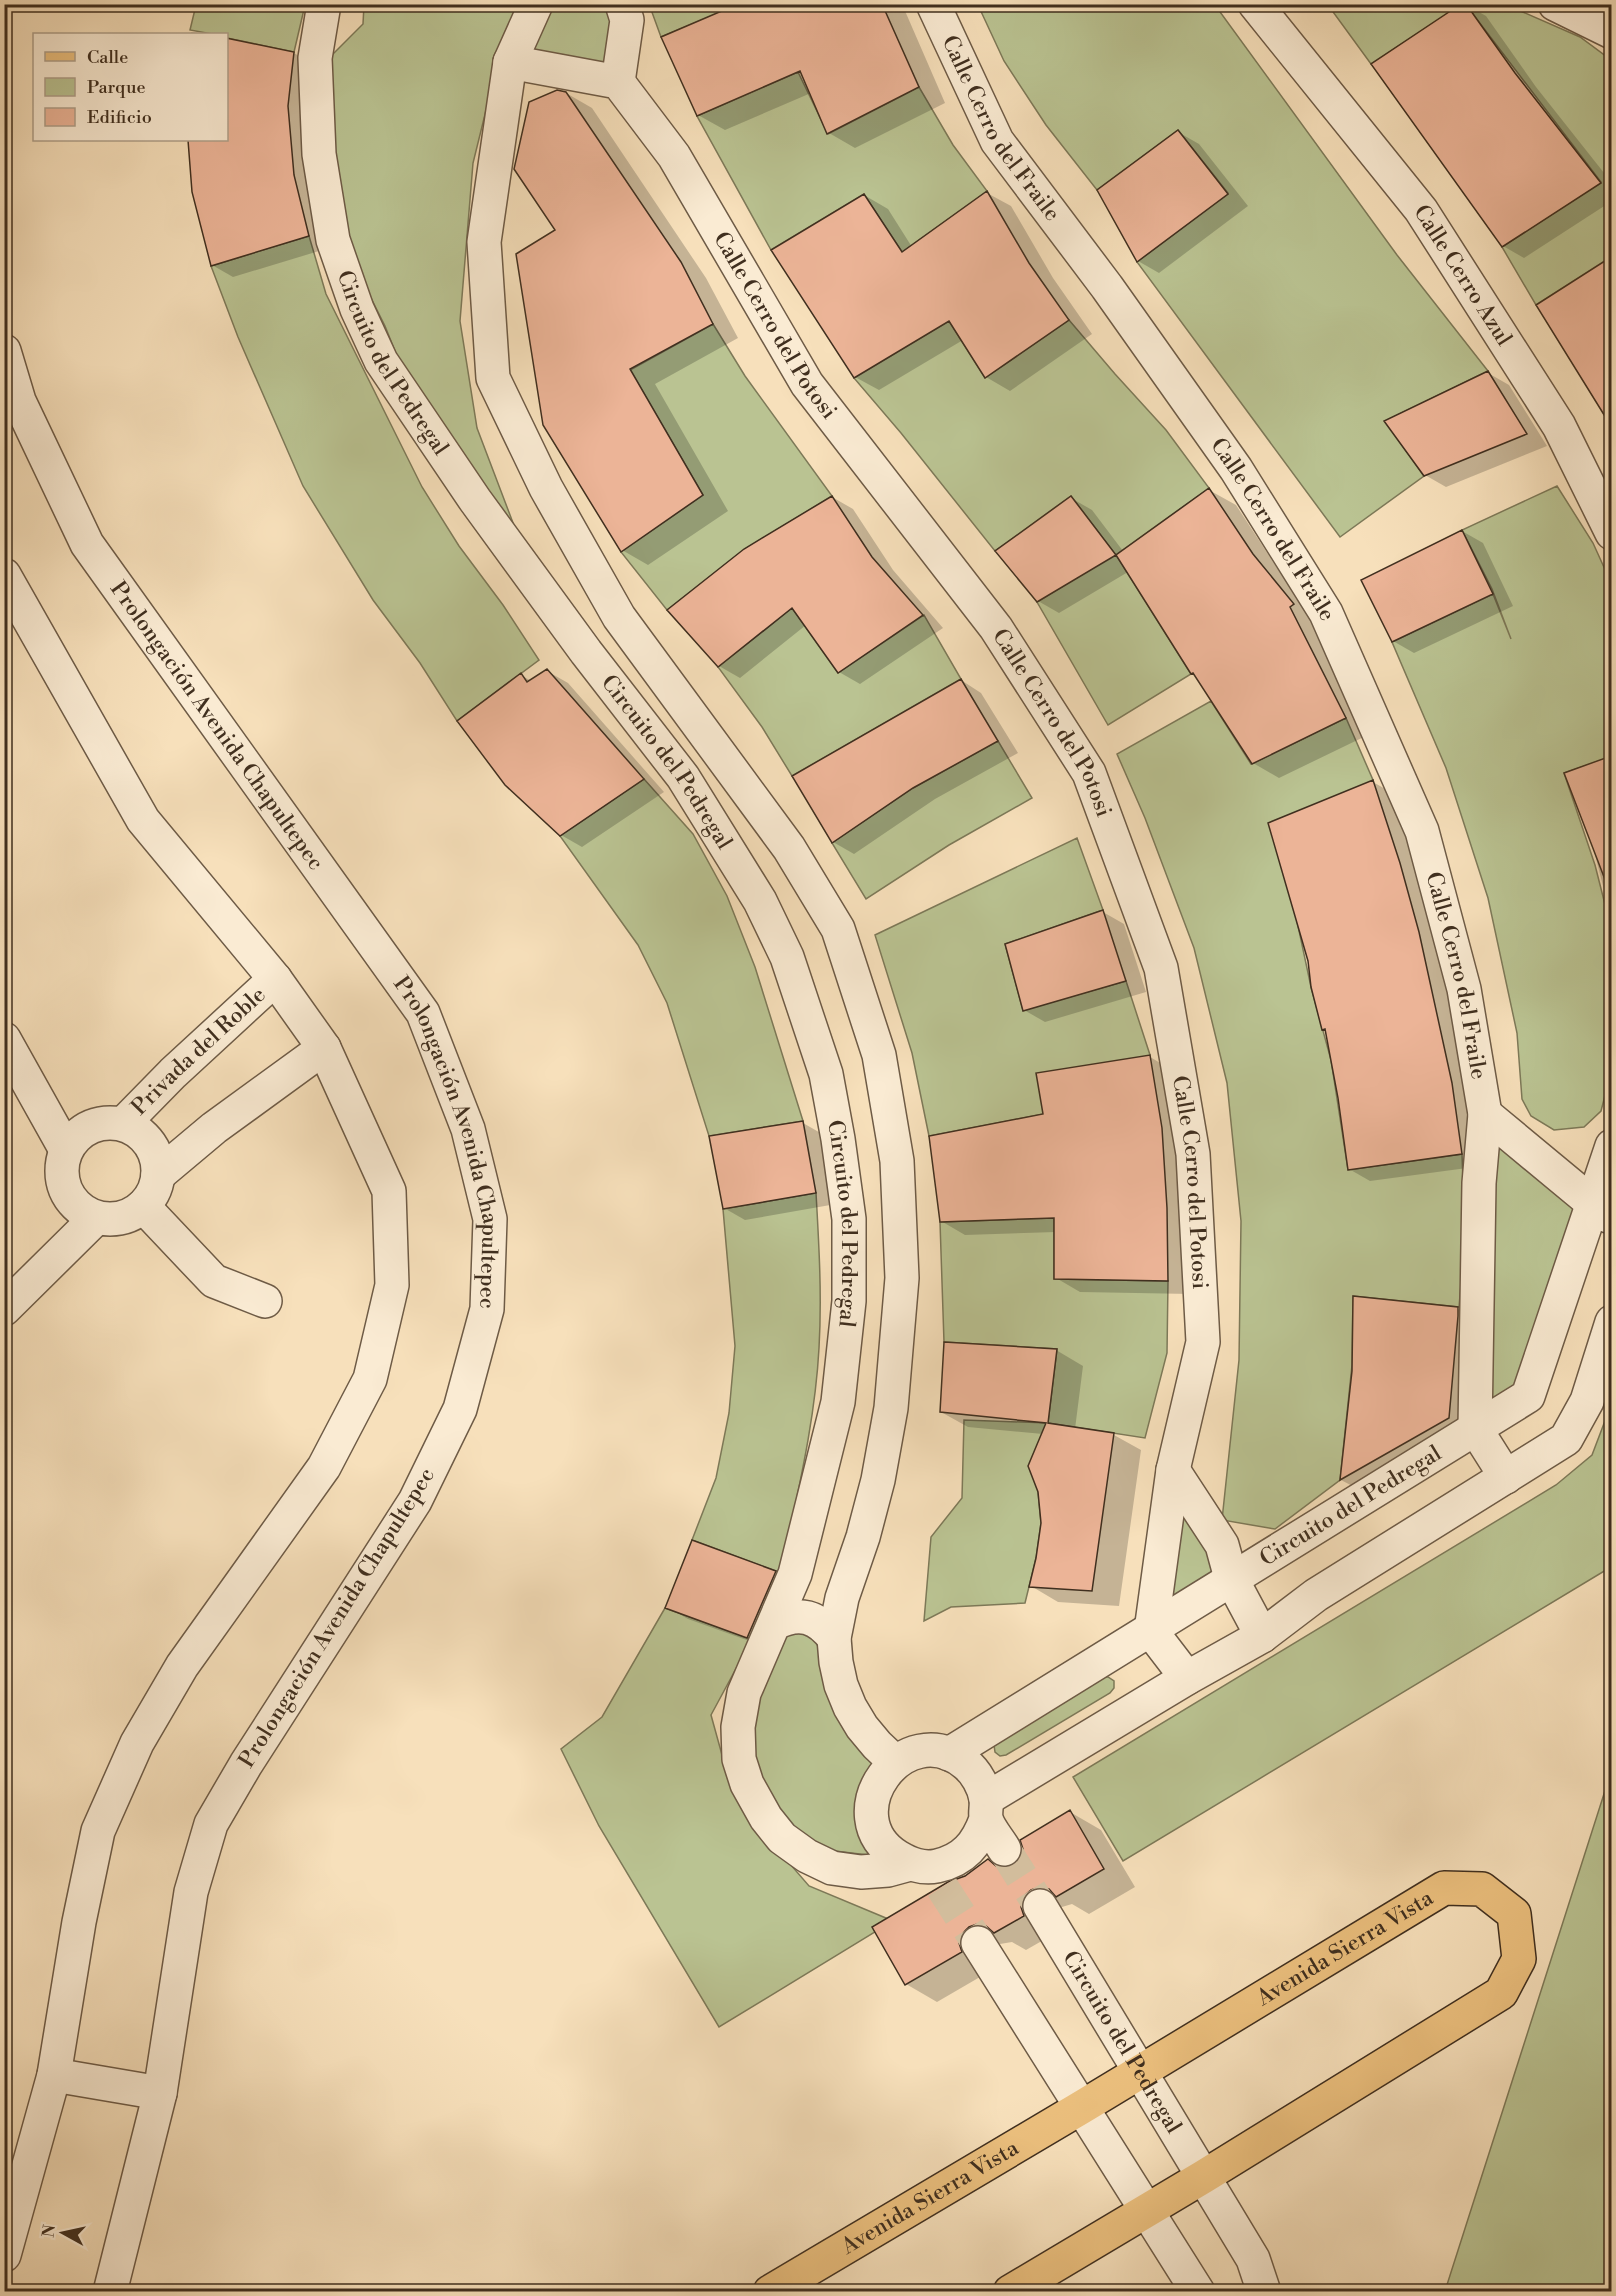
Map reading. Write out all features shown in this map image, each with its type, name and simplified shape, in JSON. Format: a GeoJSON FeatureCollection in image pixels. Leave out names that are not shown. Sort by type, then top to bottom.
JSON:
{"type":"FeatureCollection","features":[{"type":"Feature","properties":{"kind":"main road","name":"Avenida Sierra Vista"},"geometry":{"type":"LineString","coordinates":[[770,2292],[1444,1888],[1482,1889],[1514,1914],[1518,1959],[1501,1992],[1203,2177],[1146,2209],[1011,2292]]}},
{"type":"Feature","properties":{"kind":"street","name":"Circuito del Pedregal"},"geometry":{"type":"LineString","coordinates":[[324,4],[315,58],[318,154],[333,240],[357,309],[381,361],[482,510],[689,787],[760,901],[774,929],[787,957],[826,1074],[849,1220],[849,1301],[838,1402],[795,1574],[744,1693],[738,1726],[739,1759],[747,1784],[766,1818],[782,1838],[807,1856],[832,1868],[861,1872],[888,1870],[927,1873]]}},
{"type":"Feature","properties":{"kind":"street","name":"Circuito del Pedregal"},"geometry":{"type":"LineString","coordinates":[[536,4],[510,62],[484,242],[493,378],[546,489],[619,617],[789,848],[838,929],[879,1055],[897,1161],[902,1278],[891,1408],[878,1480],[866,1526],[842,1598],[834,1638],[836,1662],[850,1707],[862,1727],[895,1762]]}},
{"type":"Feature","properties":{"kind":"street"},"geometry":{"type":"LineString","coordinates":[[510,62],[618,82],[627,20],[622,4]]}},
{"type":"Feature","properties":{"kind":"street","name":"Calle Cerro del Fraile"},"geometry":{"type":"LineString","coordinates":[[933,4],[997,141],[1107,287],[1236,469],[1326,613],[1422,831],[1464,989],[1485,1114],[1479,1183],[1475,1428]]}},
{"type":"Feature","properties":{"kind":"street"},"geometry":{"type":"LineString","coordinates":[[1555,4],[1611,32]]}},
{"type":"Feature","properties":{"kind":"street","name":"Calle Cerro Azul"},"geometry":{"type":"LineString","coordinates":[[1273,19],[1421,210],[1559,426],[1611,533]]}},
{"type":"Feature","properties":{"kind":"street","name":"Calle Cerro del Potosi"},"geometry":{"type":"LineString","coordinates":[[618,82],[674,156],[807,384],[996,628],[1089,773],[1161,968],[1193,1154],[1203,1342],[1173,1470],[1151,1631]]}},
{"type":"Feature","properties":{"kind":"street","name":"Prolongación Avenida Chapultepec"},"geometry":{"type":"LineString","coordinates":[[4,351],[19,401],[87,544],[423,1012],[468,1129],[490,1219],[487,1309],[460,1409],[415,1501],[246,1764],[211,1824],[191,1892],[160,2093],[110,2292]]}},
{"type":"Feature","properties":{"kind":"street"},"geometry":{"type":"LineString","coordinates":[[4,575],[143,820],[275,979],[324,1048],[389,1191],[392,1285],[370,1379],[324,1467],[182,1666],[138,1743],[98,1831],[79,1922],[54,2075],[4,2255]]}},
{"type":"Feature","properties":{"kind":"street","name":"Privada del Roble"},"geometry":{"type":"LineString","coordinates":[[123,1124],[173,1073],[275,979]]}},
{"type":"Feature","properties":{"kind":"street"},"geometry":{"type":"LineString","coordinates":[[4,1039],[66,1150]]}},
{"type":"Feature","properties":{"kind":"street"},"geometry":{"type":"LineString","coordinates":[[158,1176],[213,1128],[324,1048]]}},
{"type":"Feature","properties":{"kind":"street"},"geometry":{"type":"LineString","coordinates":[[1485,1114],[1603,1210]]}},
{"type":"Feature","properties":{"kind":"street"},"geometry":{"type":"LineString","coordinates":[[106,1123],[123,1124],[138,1132],[150,1143],[157,1159],[158,1176],[153,1192],[143,1206],[129,1215],[113,1220],[96,1218],[82,1210],[70,1198],[63,1184],[62,1166],[66,1150],[76,1136],[90,1126],[106,1123]]}},
{"type":"Feature","properties":{"kind":"street","name":"Circuito del Pedregal"},"geometry":{"type":"LineString","coordinates":[[949,1754],[1528,1396],[1603,1210],[1611,1146]]}},
{"type":"Feature","properties":{"kind":"street"},"geometry":{"type":"LineString","coordinates":[[143,1206],[214,1281],[265,1301]]}},
{"type":"Feature","properties":{"kind":"street"},"geometry":{"type":"LineString","coordinates":[[4,1309],[96,1218]]}},
{"type":"Feature","properties":{"kind":"street"},"geometry":{"type":"LineString","coordinates":[[1004,1850],[986,1809],[979,1780],[966,1764],[949,1754],[931,1751],[912,1753],[895,1762],[881,1777],[872,1796],[872,1817],[878,1837],[892,1853],[927,1873],[967,1853],[979,1838],[986,1809],[1187,1678],[1262,1636],[1316,1595],[1566,1439],[1587,1401],[1611,1322]]}},
{"type":"Feature","properties":{"kind":"street"},"geometry":{"type":"LineString","coordinates":[[1475,1428],[1506,1478]]}},
{"type":"Feature","properties":{"kind":"street"},"geometry":{"type":"LineString","coordinates":[[1173,1470],[1222,1545],[1231,1578],[1262,1636]]}},
{"type":"Feature","properties":{"kind":"street"},"geometry":{"type":"LineString","coordinates":[[795,1574],[809,1595],[819,1600],[831,1601],[842,1598]]}},
{"type":"Feature","properties":{"kind":"street"},"geometry":{"type":"LineString","coordinates":[[775,1623],[787,1617],[801,1616],[814,1620],[826,1628],[834,1638]]}},
{"type":"Feature","properties":{"kind":"street"},"geometry":{"type":"LineString","coordinates":[[1151,1631],[1187,1678]]}},
{"type":"Feature","properties":{"kind":"street","name":"Circuito del Pedregal"},"geometry":{"type":"LineString","coordinates":[[1040,1906],[1253,2259],[1264,2292]]}},
{"type":"Feature","properties":{"kind":"street"},"geometry":{"type":"LineString","coordinates":[[978,1943],[1198,2292]]}},
{"type":"Feature","properties":{"kind":"street"},"geometry":{"type":"LineString","coordinates":[[54,2075],[160,2093]]}},
{"type":"Feature","properties":{"kind":"green space"},"geometry":{"type":"Polygon","coordinates":[[[649,4],[738,5],[661,37],[649,4]]]}},
{"type":"Feature","properties":{"kind":"green space"},"geometry":{"type":"Polygon","coordinates":[[[196,5],[305,5],[294,52],[228,38],[228,33],[190,30],[196,5]]]}},
{"type":"Feature","properties":{"kind":"green space"},"geometry":{"type":"Polygon","coordinates":[[[364,5],[525,5],[490,94],[473,163],[460,321],[477,428],[518,536],[409,386],[385,326],[361,278],[348,235],[332,155],[330,57],[363,24],[364,5]]]}},
{"type":"Feature","properties":{"kind":"green space"},"geometry":{"type":"Polygon","coordinates":[[[538,5],[621,5],[617,80],[515,55],[538,5]]]}},
{"type":"Feature","properties":{"kind":"green space"},"geometry":{"type":"Polygon","coordinates":[[[978,5],[1215,5],[1397,255],[1488,371],[1385,421],[1424,476],[1340,537],[1137,262],[1228,193],[1178,130],[1097,190],[1046,125],[1004,61],[978,5]]]}},
{"type":"Feature","properties":{"kind":"green space"},"geometry":{"type":"Polygon","coordinates":[[[1328,5],[1461,5],[1371,64],[1328,5]]]}},
{"type":"Feature","properties":{"kind":"green space"},"geometry":{"type":"Polygon","coordinates":[[[1466,5],[1507,5],[1580,37],[1611,60],[1611,257],[1536,305],[1502,247],[1601,182],[1466,5]]]}},
{"type":"Feature","properties":{"kind":"green space"},"geometry":{"type":"Polygon","coordinates":[[[798,72],[828,134],[919,87],[953,145],[987,191],[902,252],[864,194],[771,250],[697,116],[798,72]]]}},
{"type":"Feature","properties":{"kind":"green space"},"geometry":{"type":"Polygon","coordinates":[[[309,236],[326,294],[422,487],[459,546],[503,605],[539,660],[457,721],[420,663],[373,600],[303,486],[238,337],[211,266],[309,236]]]}},
{"type":"Feature","properties":{"kind":"green space"},"geometry":{"type":"Polygon","coordinates":[[[1069,320],[1166,430],[1209,488],[1116,555],[1191,674],[1108,725],[1037,602],[1115,554],[1071,496],[995,551],[854,378],[949,321],[985,378],[1069,320]]]}},
{"type":"Feature","properties":{"kind":"green space"},"geometry":{"type":"Polygon","coordinates":[[[713,324],[745,376],[832,496],[745,549],[667,610],[621,552],[703,495],[630,370],[713,324]]]}},
{"type":"Feature","properties":{"kind":"green space"},"geometry":{"type":"Polygon","coordinates":[[[1557,486],[1593,543],[1612,585],[1611,757],[1564,773],[1595,865],[1612,932],[1611,1072],[1601,1111],[1584,1127],[1554,1130],[1531,1116],[1522,1099],[1517,1033],[1488,898],[1446,768],[1392,642],[1493,594],[1511,639],[1492,589],[1462,530],[1557,486]]]}},
{"type":"Feature","properties":{"kind":"green space"},"geometry":{"type":"Polygon","coordinates":[[[792,608],[838,673],[924,615],[961,679],[792,776],[762,727],[718,667],[792,608]]]}},
{"type":"Feature","properties":{"kind":"green space"},"geometry":{"type":"Polygon","coordinates":[[[1211,701],[1251,764],[1346,718],[1373,780],[1295,912],[1311,987],[1331,1060],[1348,1170],[1462,1154],[1465,1236],[1459,1307],[1353,1296],[1352,1365],[1340,1480],[1275,1529],[1222,1520],[1239,1360],[1241,1221],[1227,1083],[1194,948],[1145,818],[1117,754],[1211,701]]]}},
{"type":"Feature","properties":{"kind":"green space"},"geometry":{"type":"Polygon","coordinates":[[[998,741],[1032,798],[949,845],[866,899],[832,843],[913,788],[998,741]]]}},
{"type":"Feature","properties":{"kind":"green space"},"geometry":{"type":"Polygon","coordinates":[[[644,779],[693,834],[727,896],[755,967],[803,1121],[709,1136],[667,1003],[638,945],[560,836],[644,779]]]}},
{"type":"Feature","properties":{"kind":"green space"},"geometry":{"type":"Polygon","coordinates":[[[1077,838],[1103,910],[1005,944],[1023,1010],[1126,981],[1150,1055],[1044,1114],[929,1136],[912,1053],[875,935],[1077,838]]]}},
{"type":"Feature","properties":{"kind":"green space"},"geometry":{"type":"Polygon","coordinates":[[[1485,1120],[1587,1208],[1528,1392],[1475,1428],[1485,1120]]]}},
{"type":"Feature","properties":{"kind":"green space"},"geometry":{"type":"Polygon","coordinates":[[[816,1193],[820,1290],[817,1376],[804,1461],[781,1573],[692,1540],[716,1478],[729,1413],[735,1346],[723,1209],[816,1193]]]}},
{"type":"Feature","properties":{"kind":"green space"},"geometry":{"type":"Polygon","coordinates":[[[1054,1218],[1054,1279],[1168,1281],[1167,1353],[1145,1438],[1048,1423],[1057,1349],[944,1342],[940,1222],[1054,1218]]]}},
{"type":"Feature","properties":{"kind":"green space"},"geometry":{"type":"Polygon","coordinates":[[[1611,1405],[1611,1567],[1123,1861],[1073,1777],[1556,1485],[1592,1455],[1611,1405]]]}},
{"type":"Feature","properties":{"kind":"green space"},"geometry":{"type":"Polygon","coordinates":[[[964,1420],[1048,1423],[1038,1492],[1041,1523],[1036,1558],[1025,1603],[951,1607],[924,1621],[931,1537],[962,1498],[964,1420]]]}},
{"type":"Feature","properties":{"kind":"green space"},"geometry":{"type":"Polygon","coordinates":[[[1174,1472],[1228,1579],[1154,1627],[1174,1472]]]}},
{"type":"Feature","properties":{"kind":"green space"},"geometry":{"type":"Polygon","coordinates":[[[665,1608],[752,1639],[711,1715],[727,1773],[758,1827],[809,1886],[893,1921],[719,2027],[599,1826],[561,1749],[602,1717],[665,1608]]]}},
{"type":"Feature","properties":{"kind":"green space"},"geometry":{"type":"Polygon","coordinates":[[[810,1625],[869,1746],[893,1858],[810,1848],[773,1814],[745,1739],[780,1629],[810,1625]]]}},
{"type":"Feature","properties":{"kind":"green space"},"geometry":{"type":"Polygon","coordinates":[[[1102,1677],[1108,1677],[1114,1681],[1114,1688],[1110,1693],[1006,1755],[1000,1756],[995,1752],[994,1745],[1102,1677]]]}},
{"type":"Feature","properties":{"kind":"green space"},"geometry":{"type":"Polygon","coordinates":[[[1611,1772],[1611,2291],[1445,2291],[1611,1772]]]}},
{"type":"Feature","properties":{"kind":"building"},"geometry":{"type":"Polygon","coordinates":[[[738,4],[882,4],[919,87],[827,134],[800,71],[697,116],[661,37],[738,4]]]}},
{"type":"Feature","properties":{"kind":"building"},"geometry":{"type":"Polygon","coordinates":[[[1461,4],[1466,4],[1515,73],[1601,183],[1502,247],[1371,64],[1461,4]]]}},
{"type":"Feature","properties":{"kind":"building"},"geometry":{"type":"Polygon","coordinates":[[[228,38],[294,52],[288,106],[294,175],[309,236],[211,266],[192,192],[188,141],[228,141],[228,38]]]}},
{"type":"Feature","properties":{"kind":"building"},"geometry":{"type":"Polygon","coordinates":[[[557,90],[566,92],[681,262],[713,324],[630,369],[703,495],[621,552],[543,425],[516,254],[555,230],[514,169],[529,102],[557,90]]]}},
{"type":"Feature","properties":{"kind":"building"},"geometry":{"type":"Polygon","coordinates":[[[1178,130],[1228,194],[1137,262],[1097,190],[1178,130]]]}},
{"type":"Feature","properties":{"kind":"building"},"geometry":{"type":"Polygon","coordinates":[[[987,191],[1029,263],[1069,320],[985,378],[949,321],[854,378],[771,250],[864,194],[902,252],[987,191]]]}},
{"type":"Feature","properties":{"kind":"building"},"geometry":{"type":"Polygon","coordinates":[[[1611,257],[1611,426],[1536,305],[1611,257]]]}},
{"type":"Feature","properties":{"kind":"building"},"geometry":{"type":"Polygon","coordinates":[[[1488,371],[1527,434],[1424,476],[1384,421],[1488,371]]]}},
{"type":"Feature","properties":{"kind":"building"},"geometry":{"type":"Polygon","coordinates":[[[1209,488],[1253,554],[1294,604],[1290,607],[1346,718],[1252,764],[1193,673],[1191,674],[1116,555],[1209,488]]]}},
{"type":"Feature","properties":{"kind":"building"},"geometry":{"type":"Polygon","coordinates":[[[832,496],[872,557],[923,615],[838,673],[792,608],[718,667],[667,610],[744,549],[832,496]]]}},
{"type":"Feature","properties":{"kind":"building"},"geometry":{"type":"Polygon","coordinates":[[[1071,496],[1116,555],[1037,602],[995,551],[1071,496]]]}},
{"type":"Feature","properties":{"kind":"building"},"geometry":{"type":"Polygon","coordinates":[[[1462,530],[1493,594],[1392,642],[1361,580],[1462,530]]]}},
{"type":"Feature","properties":{"kind":"building"},"geometry":{"type":"Polygon","coordinates":[[[547,669],[644,779],[560,836],[505,785],[457,721],[521,673],[527,682],[547,669]]]}},
{"type":"Feature","properties":{"kind":"building"},"geometry":{"type":"Polygon","coordinates":[[[961,679],[998,741],[913,788],[832,843],[792,776],[961,679]]]}},
{"type":"Feature","properties":{"kind":"building"},"geometry":{"type":"Polygon","coordinates":[[[1611,756],[1611,889],[1609,890],[1564,773],[1611,756]]]}},
{"type":"Feature","properties":{"kind":"building"},"geometry":{"type":"Polygon","coordinates":[[[1373,780],[1400,863],[1419,932],[1452,1083],[1462,1154],[1348,1170],[1325,1029],[1322,1030],[1311,987],[1308,961],[1268,823],[1373,780]]]}},
{"type":"Feature","properties":{"kind":"building"},"geometry":{"type":"Polygon","coordinates":[[[1103,910],[1126,981],[1023,1011],[1005,944],[1103,910]]]}},
{"type":"Feature","properties":{"kind":"building"},"geometry":{"type":"Polygon","coordinates":[[[1150,1055],[1162,1128],[1167,1208],[1168,1281],[1054,1279],[1054,1218],[940,1222],[929,1136],[1043,1114],[1036,1073],[1150,1055]]]}},
{"type":"Feature","properties":{"kind":"building"},"geometry":{"type":"Polygon","coordinates":[[[803,1121],[816,1193],[723,1209],[709,1136],[803,1121]]]}},
{"type":"Feature","properties":{"kind":"building"},"geometry":{"type":"Polygon","coordinates":[[[1353,1296],[1458,1307],[1458,1316],[1449,1418],[1340,1480],[1352,1371],[1353,1296]]]}},
{"type":"Feature","properties":{"kind":"building"},"geometry":{"type":"Polygon","coordinates":[[[944,1342],[1057,1349],[1048,1423],[1114,1433],[1092,1591],[1029,1587],[1041,1523],[1038,1492],[1028,1466],[1046,1423],[940,1412],[944,1342]]]}},
{"type":"Feature","properties":{"kind":"building"},"geometry":{"type":"Polygon","coordinates":[[[692,1540],[776,1571],[747,1638],[665,1608],[692,1540]]]}},
{"type":"Feature","properties":{"kind":"building"},"geometry":{"type":"Polygon","coordinates":[[[1070,1810],[1104,1869],[1056,1897],[1049,1889],[1040,1887],[1031,1890],[1023,1897],[1021,1907],[1024,1916],[994,1933],[986,1926],[977,1924],[969,1927],[961,1935],[959,1943],[962,1952],[905,1985],[872,1927],[948,1882],[965,1876],[988,1859],[996,1866],[1004,1868],[1013,1865],[1021,1857],[1023,1849],[1020,1840],[1070,1810]]]}},
{"type":"Feature","properties":{"kind":"tunnel"},"geometry":{"type":"LineString","coordinates":[[1004,1849],[1040,1906]]}},
{"type":"Feature","properties":{"kind":"tunnel"},"geometry":{"type":"LineString","coordinates":[[942,1887],[978,1943]]}}]}
